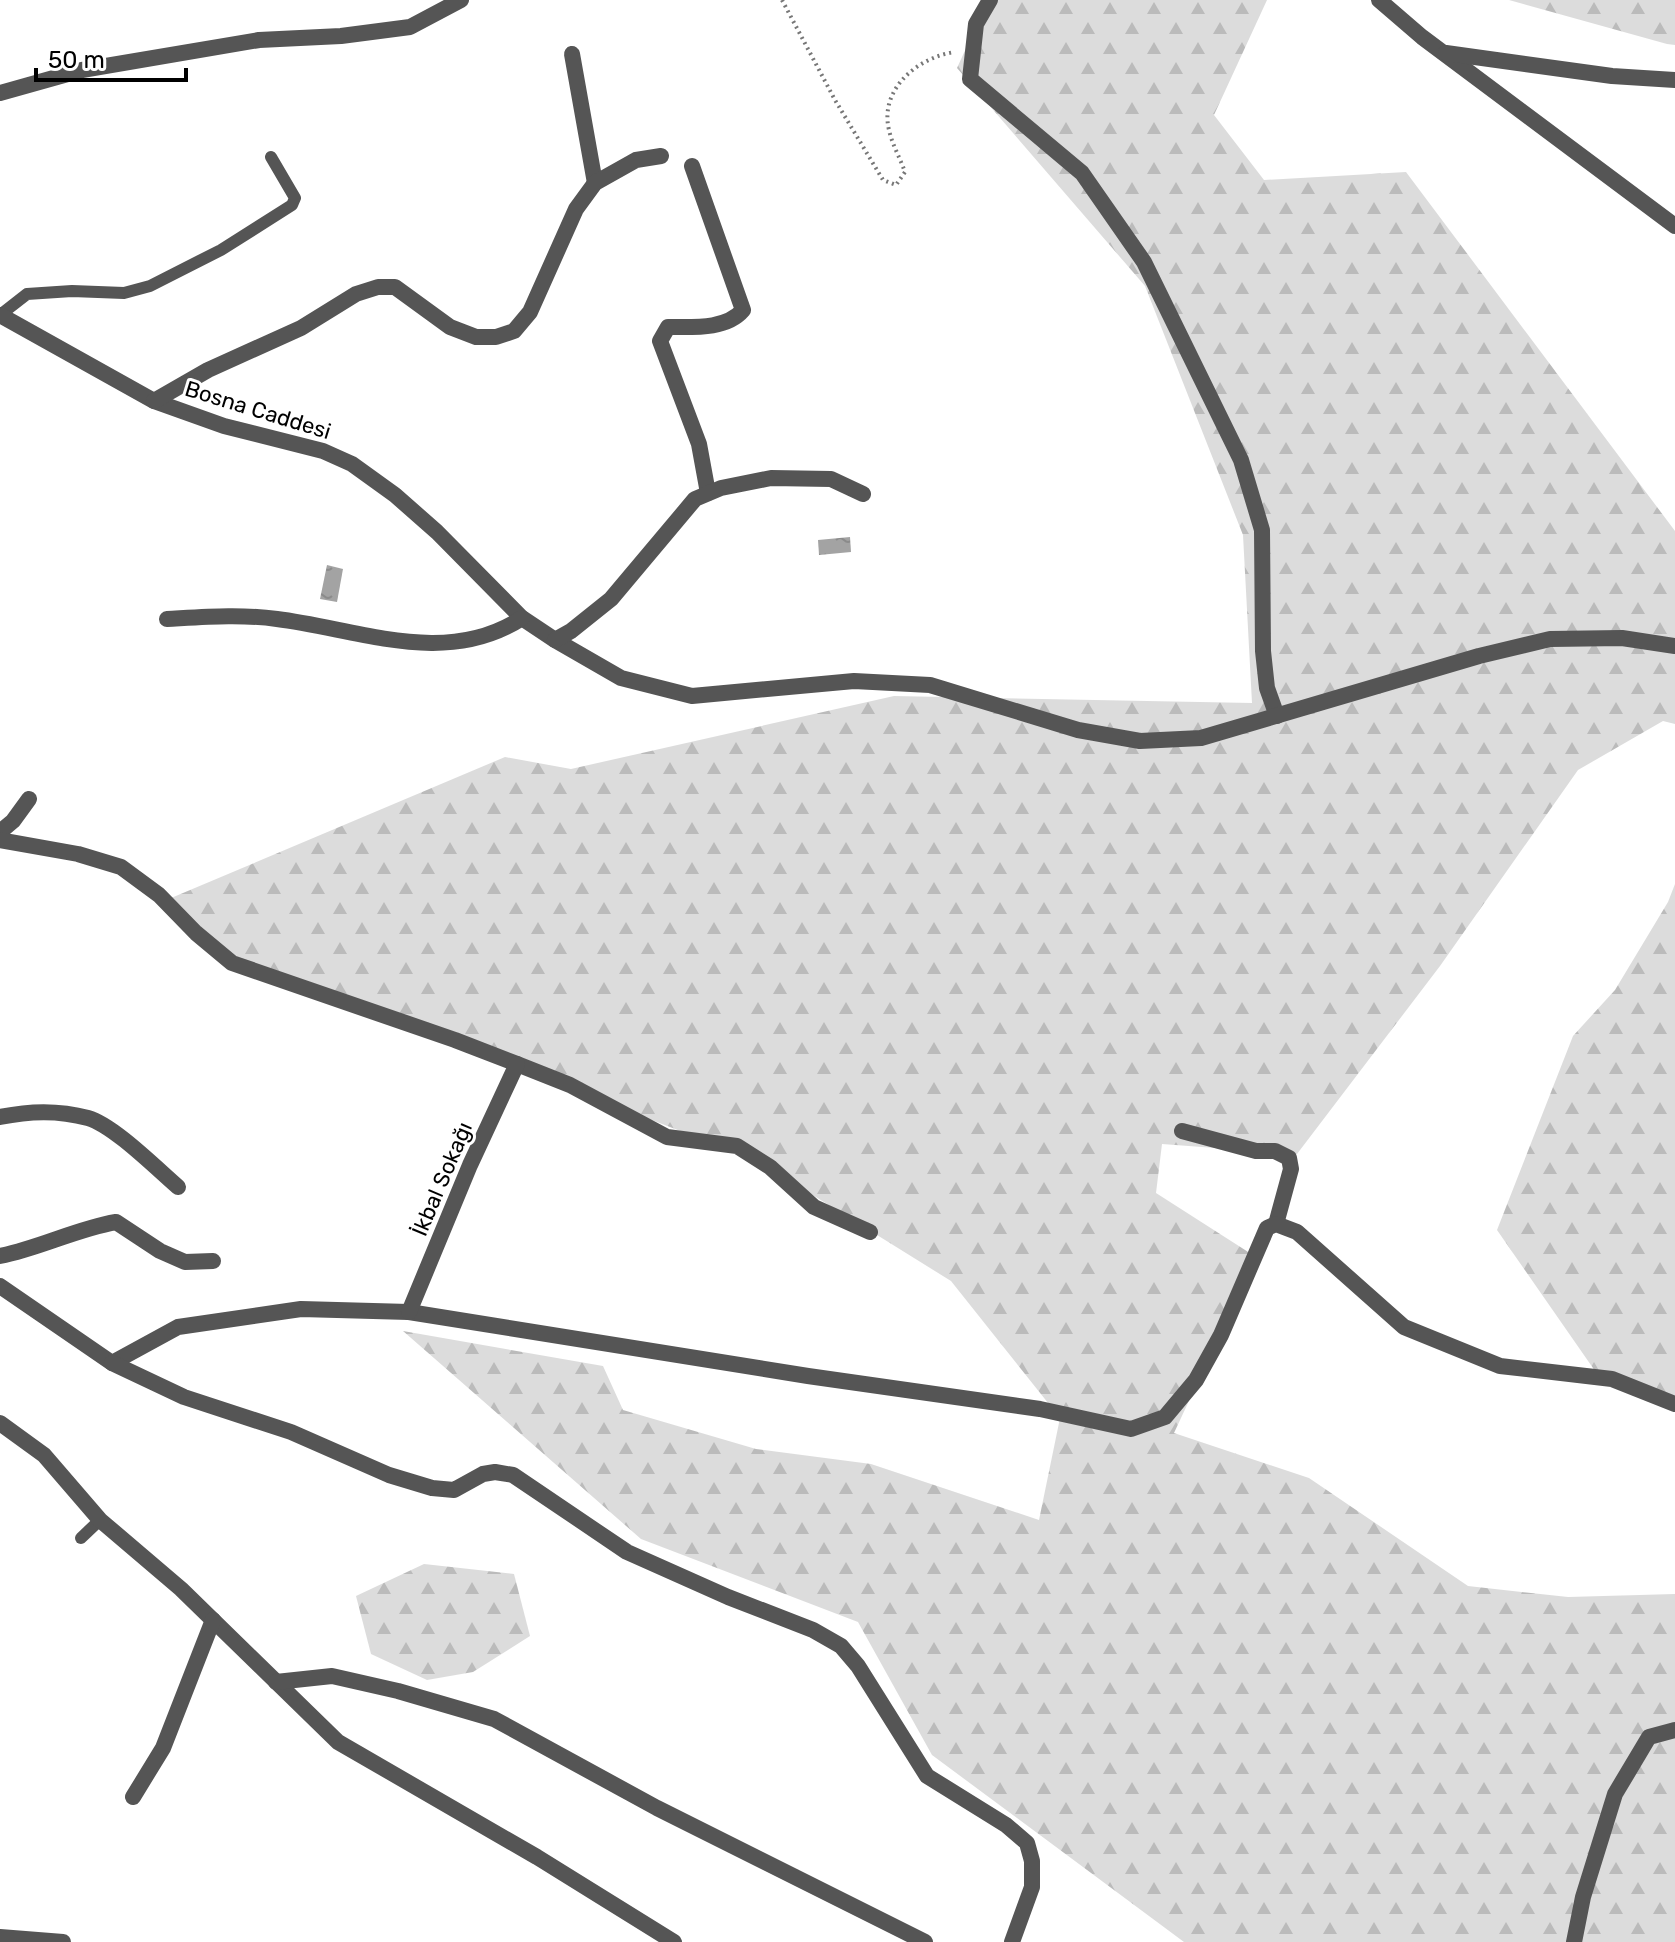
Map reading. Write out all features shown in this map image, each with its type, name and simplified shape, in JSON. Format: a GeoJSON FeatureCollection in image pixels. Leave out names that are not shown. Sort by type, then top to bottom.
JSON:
{"type":"FeatureCollection","features":[{"type":"Feature","properties":{"kind":"street"},"geometry":{"type":"LineString","coordinates":[[0,93],[82,70],[259,40],[341,36],[410,27],[461,0]]}},
{"type":"Feature","properties":{"kind":"street"},"geometry":{"type":"LineString","coordinates":[[990,0],[976,24],[970,79],[1082,173],[1144,262],[1241,460],[1262,530],[1263,651],[1267,688],[1277,716]]}},
{"type":"Feature","properties":{"kind":"street"},"geometry":{"type":"LineString","coordinates":[[1379,0],[1443,52],[1675,225]]}},
{"type":"Feature","properties":{"kind":"street"},"geometry":{"type":"LineString","coordinates":[[1443,52],[1612,76],[1675,80]]}},
{"type":"Feature","properties":{"kind":"street"},"geometry":{"type":"LineString","coordinates":[[572,54],[595,183]]}},
{"type":"Feature","properties":{"kind":"street"},"geometry":{"type":"LineString","coordinates":[[154,401],[208,370],[301,328],[356,294],[378,287],[395,287],[450,327],[476,337],[496,337],[514,331],[530,312],[576,209],[595,183],[636,160],[661,156]]}},
{"type":"Feature","properties":{"kind":"street"},"geometry":{"type":"LineString","coordinates":[[692,166],[743,310],[737,318],[704,327],[668,327],[660,341],[699,444],[708,493]]}},
{"type":"Feature","properties":{"kind":"street","name":"Bosna Caddesi"},"geometry":{"type":"LineString","coordinates":[[0,315],[154,401],[224,426],[323,451],[352,464],[406,504],[522,618],[621,678],[692,696],[854,681],[930,685],[1078,730],[1140,741],[1201,738],[1479,656],[1550,639],[1622,638],[1675,646]]}},
{"type":"Feature","properties":{"kind":"street"},"geometry":{"type":"LineString","coordinates":[[555,640],[611,599],[695,499],[721,488],[771,478],[831,479],[863,494]]}},
{"type":"Feature","properties":{"kind":"street"},"geometry":{"type":"LineString","coordinates":[[167,619],[248,615],[415,644],[479,637],[506,628],[522,618]]}},
{"type":"Feature","properties":{"kind":"street"},"geometry":{"type":"LineString","coordinates":[[0,832],[13,821],[29,799]]}},
{"type":"Feature","properties":{"kind":"street"},"geometry":{"type":"LineString","coordinates":[[0,840],[78,854],[121,867],[159,895],[196,933],[232,963],[455,1040],[570,1085],[667,1137],[737,1146],[770,1167],[814,1207],[870,1232]]}},
{"type":"Feature","properties":{"kind":"street","name":"İkbal Sokağı"},"geometry":{"type":"LineString","coordinates":[[409,1312],[470,1165],[517,1064]]}},
{"type":"Feature","properties":{"kind":"street"},"geometry":{"type":"LineString","coordinates":[[0,1117],[29,1111],[90,1118],[115,1134],[178,1187]]}},
{"type":"Feature","properties":{"kind":"street"},"geometry":{"type":"LineString","coordinates":[[1182,1131],[1256,1151],[1275,1151],[1289,1158],[1291,1169],[1276,1224]]}},
{"type":"Feature","properties":{"kind":"street"},"geometry":{"type":"LineString","coordinates":[[0,1256],[32,1250],[82,1229],[116,1222],[160,1251],[185,1262],[213,1261]]}},
{"type":"Feature","properties":{"kind":"street"},"geometry":{"type":"LineString","coordinates":[[112,1363],[178,1327],[301,1309],[409,1312],[808,1376],[1040,1409],[1131,1429],[1165,1417],[1196,1380],[1221,1335],[1267,1228],[1276,1224],[1297,1232],[1404,1327],[1500,1366],[1612,1379],[1675,1404]]}},
{"type":"Feature","properties":{"kind":"street"},"geometry":{"type":"LineString","coordinates":[[0,1286],[112,1363],[184,1397],[291,1432],[389,1475],[432,1488],[454,1490],[483,1474],[495,1472],[513,1475],[627,1552],[728,1597],[813,1630],[841,1646],[858,1666],[927,1776],[1006,1825],[1027,1843],[1032,1861],[1032,1887],[1012,1942]]}},
{"type":"Feature","properties":{"kind":"street"},"geometry":{"type":"LineString","coordinates":[[0,1423],[44,1455],[100,1520],[181,1589],[338,1742],[537,1857],[674,1942]]}},
{"type":"Feature","properties":{"kind":"street"},"geometry":{"type":"LineString","coordinates":[[133,1797],[163,1748],[213,1620]]}},
{"type":"Feature","properties":{"kind":"street"},"geometry":{"type":"LineString","coordinates":[[276,1682],[332,1676],[398,1691],[494,1719],[670,1815],[925,1942]]}},
{"type":"Feature","properties":{"kind":"street"},"geometry":{"type":"LineString","coordinates":[[1574,1942],[1583,1897],[1615,1794],[1649,1737],[1675,1730]]}},
{"type":"Feature","properties":{"kind":"street"},"geometry":{"type":"LineString","coordinates":[[0,1937],[63,1942]]}},
{"type":"Feature","properties":{"kind":"lane"},"geometry":{"type":"LineString","coordinates":[[0,315],[27,294],[72,291],[124,293],[150,286],[221,250],[292,205],[295,198],[271,157]]}},
{"type":"Feature","properties":{"kind":"lane"},"geometry":{"type":"LineString","coordinates":[[81,1538],[100,1520]]}},
{"type":"Feature","properties":{"kind":"path"},"geometry":{"type":"LineString","coordinates":[[782,0],[835,100],[883,180],[896,185],[905,172],[888,128],[887,109],[895,89],[917,65],[939,54],[959,52]]}},
{"type":"Feature","properties":{"kind":"green space"},"geometry":{"type":"Polygon","coordinates":[[[988,0],[1267,0],[1214,115],[1264,180],[1406,172],[1675,531],[1675,724],[1663,721],[1578,770],[1440,966],[1297,1154],[1162,1144],[1156,1193],[1256,1257],[1174,1433],[1309,1478],[1468,1586],[1568,1597],[1675,1594],[1675,1942],[1184,1942],[932,1755],[858,1622],[641,1539],[403,1331],[603,1366],[623,1410],[756,1449],[871,1464],[1039,1520],[1060,1418],[951,1281],[758,1161],[243,962],[164,901],[505,757],[571,769],[894,696],[1252,703],[1243,535],[1145,286],[957,68],[988,0]]]}},
{"type":"Feature","properties":{"kind":"green space"},"geometry":{"type":"Polygon","coordinates":[[[1509,0],[1675,0],[1675,45],[1667,44],[1509,0]]]}},
{"type":"Feature","properties":{"kind":"green space"},"geometry":{"type":"Polygon","coordinates":[[[1675,884],[1675,1406],[1602,1381],[1497,1230],[1573,1036],[1615,990],[1668,902],[1675,884]]]}},
{"type":"Feature","properties":{"kind":"green space"},"geometry":{"type":"Polygon","coordinates":[[[424,1564],[514,1574],[530,1636],[473,1672],[427,1680],[371,1654],[356,1596],[424,1564]]]}},
{"type":"Feature","properties":{"kind":"water"},"geometry":{"type":"Polygon","coordinates":[[[850,537],[851,552],[819,555],[818,540],[850,537]]]}},
{"type":"Feature","properties":{"kind":"water"},"geometry":{"type":"Polygon","coordinates":[[[327,565],[343,569],[337,602],[320,599],[327,565]]]}}]}
